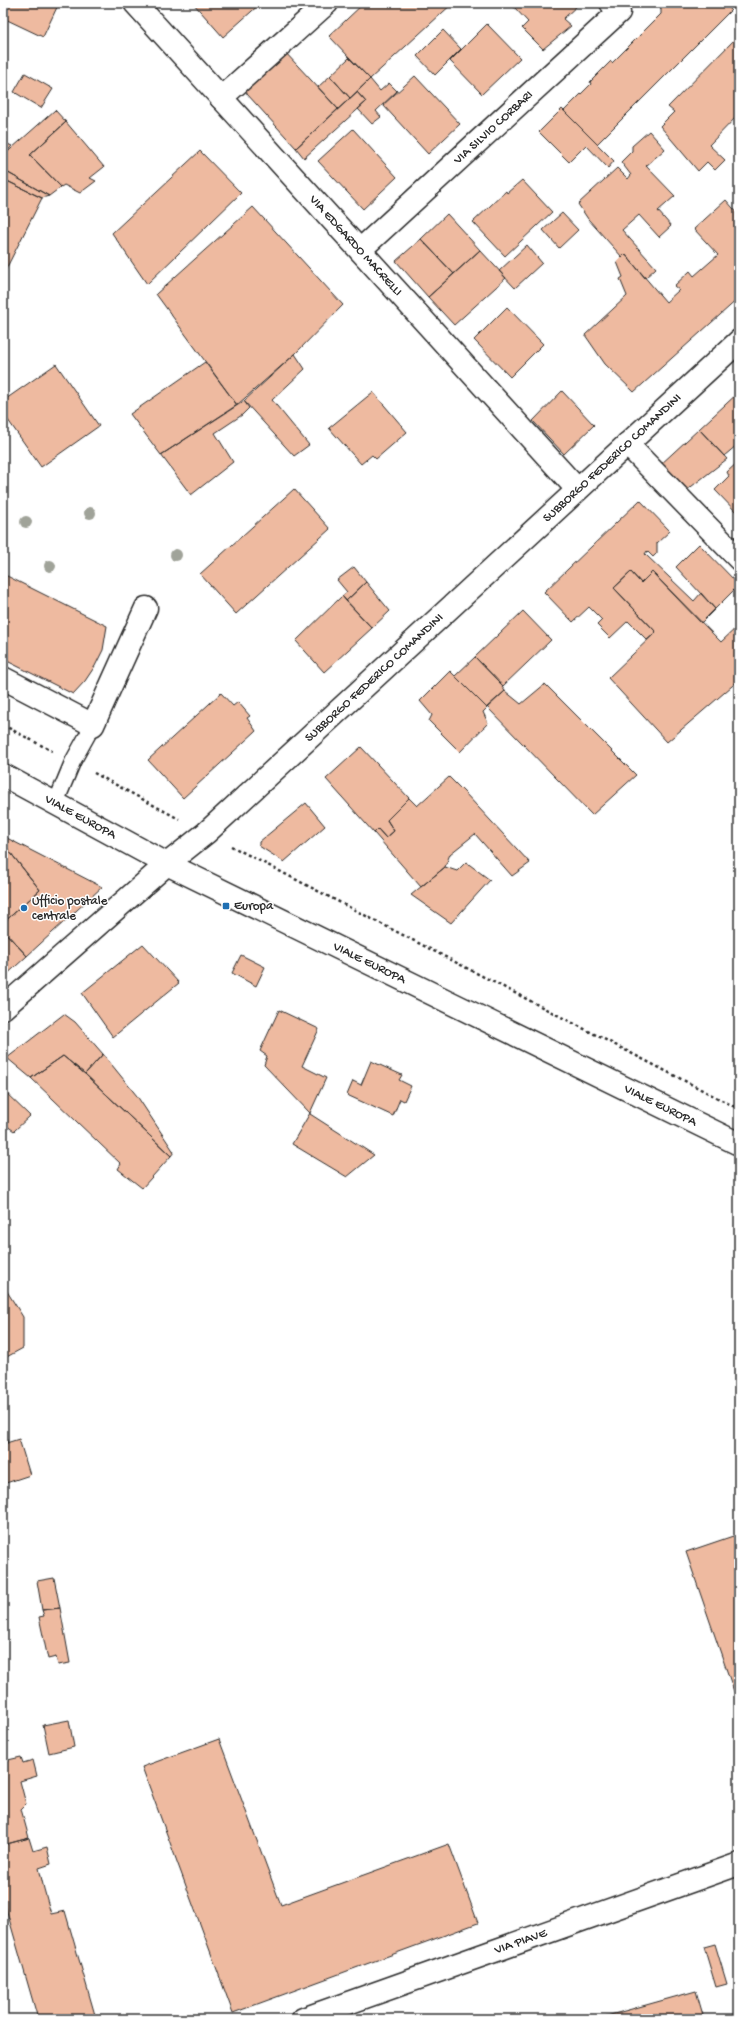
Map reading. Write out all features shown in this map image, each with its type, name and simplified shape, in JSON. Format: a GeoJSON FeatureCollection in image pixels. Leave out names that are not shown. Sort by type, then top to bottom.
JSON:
{"type":"FeatureCollection","features":[{"type":"Feature","properties":{"kind":"street","name":"VIA EDGARDO MACRELLI"},"geometry":{"type":"LineString","coordinates":[[135,3],[577,489]]}},
{"type":"Feature","properties":{"kind":"street"},"geometry":{"type":"LineString","coordinates":[[221,98],[327,3]]}},
{"type":"Feature","properties":{"kind":"street","name":"VIA SILVIO CORBARI"},"geometry":{"type":"LineString","coordinates":[[360,250],[619,12],[611,3]]}},
{"type":"Feature","properties":{"kind":"street","name":"SUBBORGO FEDERICO COMANDINI"},"geometry":{"type":"LineString","coordinates":[[3,1008],[167,864],[206,833],[739,341]]}},
{"type":"Feature","properties":{"kind":"street"},"geometry":{"type":"LineString","coordinates":[[627,444],[739,559]]}},
{"type":"Feature","properties":{"kind":"street"},"geometry":{"type":"LineString","coordinates":[[3,678],[93,725],[146,608]]}},
{"type":"Feature","properties":{"kind":"street","name":"VIALE EUROPA"},"geometry":{"type":"LineString","coordinates":[[3,775],[56,802],[167,864],[739,1144]]}},
{"type":"Feature","properties":{"kind":"street","name":"VIA PIAVE"},"geometry":{"type":"LineString","coordinates":[[302,2019],[739,1864]]}},
{"type":"Feature","properties":{"kind":"lane"},"geometry":{"type":"LineString","coordinates":[[56,802],[73,761],[93,725]]}},
{"type":"Feature","properties":{"kind":"path"},"geometry":{"type":"LineString","coordinates":[[3,726],[73,761],[206,833],[739,1109]]}},
{"type":"Feature","properties":{"kind":"building"},"geometry":{"type":"Polygon","coordinates":[[[3,3],[59,3],[43,37],[3,18],[3,3]]]}},
{"type":"Feature","properties":{"kind":"building"},"geometry":{"type":"Polygon","coordinates":[[[193,3],[261,3],[223,37],[193,3]]]}},
{"type":"Feature","properties":{"kind":"building"},"geometry":{"type":"Polygon","coordinates":[[[364,3],[453,3],[370,79],[329,36],[364,3]]]}},
{"type":"Feature","properties":{"kind":"building"},"geometry":{"type":"Polygon","coordinates":[[[519,3],[580,3],[563,19],[571,26],[543,49],[522,28],[528,22],[514,7],[519,3]]]}},
{"type":"Feature","properties":{"kind":"building"},"geometry":{"type":"Polygon","coordinates":[[[659,3],[725,3],[731,10],[597,144],[564,111],[611,61],[612,63],[661,14],[661,6],[659,3]]]}},
{"type":"Feature","properties":{"kind":"building"},"geometry":{"type":"Polygon","coordinates":[[[487,24],[520,58],[482,94],[450,61],[487,24]]]}},
{"type":"Feature","properties":{"kind":"building"},"geometry":{"type":"Polygon","coordinates":[[[443,30],[461,49],[435,75],[417,56],[443,30]]]}},
{"type":"Feature","properties":{"kind":"building"},"geometry":{"type":"Polygon","coordinates":[[[739,35],[739,114],[709,145],[725,160],[715,170],[707,162],[698,171],[660,126],[674,112],[668,107],[739,35]]]}},
{"type":"Feature","properties":{"kind":"building"},"geometry":{"type":"Polygon","coordinates":[[[284,51],[338,109],[296,148],[247,94],[246,89],[284,51]]]}},
{"type":"Feature","properties":{"kind":"building"},"geometry":{"type":"Polygon","coordinates":[[[349,58],[370,79],[350,98],[330,76],[349,58]]]}},
{"type":"Feature","properties":{"kind":"building"},"geometry":{"type":"Polygon","coordinates":[[[25,73],[53,89],[41,108],[14,92],[25,73]]]}},
{"type":"Feature","properties":{"kind":"building"},"geometry":{"type":"Polygon","coordinates":[[[330,76],[350,98],[338,109],[318,87],[330,76]]]}},
{"type":"Feature","properties":{"kind":"building"},"geometry":{"type":"Polygon","coordinates":[[[415,76],[460,124],[428,154],[383,105],[415,76]]]}},
{"type":"Feature","properties":{"kind":"building"},"geometry":{"type":"Polygon","coordinates":[[[370,79],[380,91],[389,83],[397,91],[376,111],[381,117],[372,124],[358,109],[366,102],[357,92],[370,79]]]}},
{"type":"Feature","properties":{"kind":"building"},"geometry":{"type":"Polygon","coordinates":[[[357,92],[366,102],[304,158],[296,148],[357,92]]]}},
{"type":"Feature","properties":{"kind":"building"},"geometry":{"type":"Polygon","coordinates":[[[562,109],[614,161],[608,168],[586,145],[569,162],[539,132],[562,109]]]}},
{"type":"Feature","properties":{"kind":"building"},"geometry":{"type":"Polygon","coordinates":[[[55,110],[66,122],[30,155],[61,187],[49,196],[3,170],[3,156],[55,110]]]}},
{"type":"Feature","properties":{"kind":"building"},"geometry":{"type":"Polygon","coordinates":[[[66,122],[104,167],[90,178],[96,181],[80,193],[64,185],[61,187],[30,155],[66,122]]]}},
{"type":"Feature","properties":{"kind":"building"},"geometry":{"type":"Polygon","coordinates":[[[353,129],[397,177],[363,209],[318,161],[353,129]]]}},
{"type":"Feature","properties":{"kind":"building"},"geometry":{"type":"Polygon","coordinates":[[[649,131],[665,149],[646,166],[675,196],[658,211],[671,226],[659,237],[639,215],[622,230],[656,268],[645,278],[625,254],[622,257],[588,219],[578,204],[617,168],[628,179],[631,175],[621,162],[632,151],[632,146],[649,131]]]}},
{"type":"Feature","properties":{"kind":"building"},"geometry":{"type":"Polygon","coordinates":[[[3,142],[12,146],[3,156],[3,142]]]}},
{"type":"Feature","properties":{"kind":"building"},"geometry":{"type":"Polygon","coordinates":[[[200,151],[241,193],[147,284],[112,233],[200,151]]]}},
{"type":"Feature","properties":{"kind":"building"},"geometry":{"type":"Polygon","coordinates":[[[3,170],[49,196],[42,198],[3,179],[3,170]]]}},
{"type":"Feature","properties":{"kind":"building"},"geometry":{"type":"Polygon","coordinates":[[[3,179],[42,198],[3,275],[3,179]]]}},
{"type":"Feature","properties":{"kind":"building"},"geometry":{"type":"Polygon","coordinates":[[[522,180],[552,212],[505,256],[473,222],[506,191],[507,193],[522,180]]]}},
{"type":"Feature","properties":{"kind":"building"},"geometry":{"type":"Polygon","coordinates":[[[726,200],[739,215],[739,298],[634,392],[605,364],[585,335],[627,296],[620,279],[623,277],[617,262],[625,254],[666,302],[679,290],[674,286],[690,271],[694,276],[718,255],[694,229],[726,200]]]}},
{"type":"Feature","properties":{"kind":"building"},"geometry":{"type":"Polygon","coordinates":[[[253,207],[343,305],[295,354],[237,405],[156,294],[253,207]]]}},
{"type":"Feature","properties":{"kind":"building"},"geometry":{"type":"Polygon","coordinates":[[[562,213],[578,230],[559,248],[543,230],[562,213]]]}},
{"type":"Feature","properties":{"kind":"building"},"geometry":{"type":"Polygon","coordinates":[[[447,214],[480,250],[454,274],[421,239],[447,214]]]}},
{"type":"Feature","properties":{"kind":"building"},"geometry":{"type":"Polygon","coordinates":[[[421,239],[454,274],[428,297],[396,261],[421,239]]]}},
{"type":"Feature","properties":{"kind":"building"},"geometry":{"type":"Polygon","coordinates":[[[527,245],[542,263],[515,288],[499,271],[527,245]]]}},
{"type":"Feature","properties":{"kind":"building"},"geometry":{"type":"Polygon","coordinates":[[[480,250],[506,278],[454,325],[428,297],[480,250]]]}},
{"type":"Feature","properties":{"kind":"building"},"geometry":{"type":"Polygon","coordinates":[[[507,307],[543,344],[510,377],[474,340],[507,307]]]}},
{"type":"Feature","properties":{"kind":"building"},"geometry":{"type":"Polygon","coordinates":[[[295,354],[305,369],[272,400],[309,445],[294,456],[244,401],[295,354]]]}},
{"type":"Feature","properties":{"kind":"building"},"geometry":{"type":"Polygon","coordinates":[[[205,362],[237,405],[161,455],[130,414],[205,362]]]}},
{"type":"Feature","properties":{"kind":"building"},"geometry":{"type":"Polygon","coordinates":[[[56,364],[99,426],[41,467],[3,413],[3,401],[56,364]]]}},
{"type":"Feature","properties":{"kind":"building"},"geometry":{"type":"Polygon","coordinates":[[[562,391],[594,425],[564,454],[533,421],[562,391]]]}},
{"type":"Feature","properties":{"kind":"building"},"geometry":{"type":"Polygon","coordinates":[[[373,392],[407,432],[376,459],[372,455],[361,464],[329,428],[373,392]]]}},
{"type":"Feature","properties":{"kind":"building"},"geometry":{"type":"Polygon","coordinates":[[[739,392],[739,447],[737,445],[724,456],[699,429],[739,392]]]}},
{"type":"Feature","properties":{"kind":"building"},"geometry":{"type":"Polygon","coordinates":[[[244,401],[249,408],[242,415],[215,433],[233,462],[191,495],[161,455],[244,401]]]}},
{"type":"Feature","properties":{"kind":"building"},"geometry":{"type":"Polygon","coordinates":[[[699,429],[727,459],[687,490],[660,465],[699,429]]]}},
{"type":"Feature","properties":{"kind":"building"},"geometry":{"type":"Polygon","coordinates":[[[739,461],[739,515],[715,490],[729,476],[727,472],[739,461]]]}},
{"type":"Feature","properties":{"kind":"building"},"geometry":{"type":"Polygon","coordinates":[[[294,489],[330,529],[236,614],[200,574],[294,489]]]}},
{"type":"Feature","properties":{"kind":"building"},"geometry":{"type":"Polygon","coordinates":[[[640,500],[670,531],[657,543],[657,553],[653,557],[647,551],[645,554],[694,601],[701,593],[715,609],[701,623],[652,572],[641,583],[631,572],[614,588],[656,632],[647,640],[628,621],[610,638],[597,625],[602,620],[589,607],[573,622],[544,592],[640,500]]]}},
{"type":"Feature","properties":{"kind":"building"},"geometry":{"type":"Polygon","coordinates":[[[699,544],[739,585],[715,609],[676,567],[699,544]]]}},
{"type":"Feature","properties":{"kind":"building"},"geometry":{"type":"Polygon","coordinates":[[[354,567],[366,582],[346,601],[342,596],[347,592],[337,580],[354,567]]]}},
{"type":"Feature","properties":{"kind":"building"},"geometry":{"type":"Polygon","coordinates":[[[631,572],[641,583],[652,572],[721,642],[739,625],[739,680],[667,742],[608,678],[656,632],[614,588],[631,572]]]}},
{"type":"Feature","properties":{"kind":"building"},"geometry":{"type":"Polygon","coordinates":[[[3,574],[107,626],[103,650],[95,666],[85,681],[73,694],[3,659],[3,574]]]}},
{"type":"Feature","properties":{"kind":"building"},"geometry":{"type":"Polygon","coordinates":[[[366,582],[390,611],[372,628],[346,601],[366,582]]]}},
{"type":"Feature","properties":{"kind":"building"},"geometry":{"type":"Polygon","coordinates":[[[342,596],[372,628],[324,672],[296,641],[342,596]]]}},
{"type":"Feature","properties":{"kind":"building"},"geometry":{"type":"Polygon","coordinates":[[[523,611],[551,640],[503,686],[475,657],[523,611]]]}},
{"type":"Feature","properties":{"kind":"building"},"geometry":{"type":"Polygon","coordinates":[[[475,657],[503,686],[502,687],[505,691],[487,708],[455,676],[475,657]]]}},
{"type":"Feature","properties":{"kind":"building"},"geometry":{"type":"Polygon","coordinates":[[[450,671],[487,708],[483,712],[488,723],[460,752],[429,721],[432,715],[420,701],[450,671]]]}},
{"type":"Feature","properties":{"kind":"building"},"geometry":{"type":"Polygon","coordinates":[[[545,684],[636,775],[592,815],[487,707],[505,691],[521,704],[545,684]]]}},
{"type":"Feature","properties":{"kind":"building"},"geometry":{"type":"Polygon","coordinates":[[[221,693],[233,706],[238,702],[250,716],[247,718],[256,731],[183,798],[148,760],[221,693]]]}},
{"type":"Feature","properties":{"kind":"building"},"geometry":{"type":"Polygon","coordinates":[[[361,747],[409,798],[387,820],[394,831],[386,838],[378,829],[374,833],[326,779],[361,747]]]}},
{"type":"Feature","properties":{"kind":"building"},"geometry":{"type":"Polygon","coordinates":[[[449,777],[530,863],[512,876],[475,834],[450,854],[445,867],[421,887],[374,833],[378,829],[386,838],[394,831],[387,820],[409,798],[417,806],[449,777]]]}},
{"type":"Feature","properties":{"kind":"building"},"geometry":{"type":"Polygon","coordinates":[[[306,803],[325,826],[284,862],[259,846],[259,842],[306,803]]]}},
{"type":"Feature","properties":{"kind":"building"},"geometry":{"type":"Polygon","coordinates":[[[3,836],[102,887],[27,956],[3,930],[3,923],[40,890],[6,847],[3,849],[3,836]]]}},
{"type":"Feature","properties":{"kind":"building"},"geometry":{"type":"Polygon","coordinates":[[[6,847],[40,890],[3,923],[3,849],[6,847]]]}},
{"type":"Feature","properties":{"kind":"building"},"geometry":{"type":"Polygon","coordinates":[[[466,862],[490,880],[451,923],[411,895],[445,867],[457,871],[466,862]]]}},
{"type":"Feature","properties":{"kind":"building"},"geometry":{"type":"Polygon","coordinates":[[[3,930],[27,956],[3,978],[3,930]]]}},
{"type":"Feature","properties":{"kind":"building"},"geometry":{"type":"Polygon","coordinates":[[[143,944],[179,983],[113,1037],[82,993],[143,944]]]}},
{"type":"Feature","properties":{"kind":"building"},"geometry":{"type":"Polygon","coordinates":[[[241,955],[265,967],[256,986],[232,973],[241,955]]]}},
{"type":"Feature","properties":{"kind":"building"},"geometry":{"type":"Polygon","coordinates":[[[279,1010],[319,1029],[302,1066],[326,1078],[310,1113],[264,1065],[267,1056],[260,1051],[279,1010]]]}},
{"type":"Feature","properties":{"kind":"building"},"geometry":{"type":"Polygon","coordinates":[[[64,1014],[75,1022],[103,1054],[85,1074],[63,1056],[31,1078],[7,1058],[64,1014]]]}},
{"type":"Feature","properties":{"kind":"building"},"geometry":{"type":"Polygon","coordinates":[[[103,1054],[137,1096],[174,1152],[171,1156],[85,1074],[103,1054]]]}},
{"type":"Feature","properties":{"kind":"building"},"geometry":{"type":"Polygon","coordinates":[[[63,1056],[85,1074],[171,1156],[142,1188],[118,1169],[121,1164],[31,1078],[63,1056]]]}},
{"type":"Feature","properties":{"kind":"building"},"geometry":{"type":"Polygon","coordinates":[[[371,1061],[402,1075],[399,1080],[411,1086],[404,1101],[400,1099],[393,1116],[347,1095],[353,1081],[361,1085],[371,1061]]]}},
{"type":"Feature","properties":{"kind":"building"},"geometry":{"type":"Polygon","coordinates":[[[3,1090],[30,1116],[14,1131],[3,1123],[3,1090]]]}},
{"type":"Feature","properties":{"kind":"building"},"geometry":{"type":"Polygon","coordinates":[[[310,1113],[374,1155],[347,1177],[292,1144],[310,1113]]]}},
{"type":"Feature","properties":{"kind":"building"},"geometry":{"type":"Polygon","coordinates":[[[3,1285],[23,1317],[23,1348],[3,1359],[3,1285]]]}},
{"type":"Feature","properties":{"kind":"building"},"geometry":{"type":"Polygon","coordinates":[[[3,1428],[8,1443],[3,1444],[3,1428]]]}},
{"type":"Feature","properties":{"kind":"building"},"geometry":{"type":"Polygon","coordinates":[[[19,1439],[30,1475],[3,1484],[3,1444],[19,1439]]]}},
{"type":"Feature","properties":{"kind":"building"},"geometry":{"type":"Polygon","coordinates":[[[739,1534],[739,1706],[686,1552],[739,1534]]]}},
{"type":"Feature","properties":{"kind":"building"},"geometry":{"type":"Polygon","coordinates":[[[54,1578],[60,1608],[42,1610],[37,1581],[54,1578]]]}},
{"type":"Feature","properties":{"kind":"building"},"geometry":{"type":"Polygon","coordinates":[[[60,1608],[70,1663],[58,1665],[56,1657],[48,1659],[39,1617],[44,1616],[42,1610],[60,1608]]]}},
{"type":"Feature","properties":{"kind":"building"},"geometry":{"type":"Polygon","coordinates":[[[69,1720],[74,1747],[49,1753],[43,1725],[69,1720]]]}},
{"type":"Feature","properties":{"kind":"building"},"geometry":{"type":"Polygon","coordinates":[[[219,1739],[281,1905],[449,1844],[478,1923],[233,2013],[142,1767],[219,1739]]]}},
{"type":"Feature","properties":{"kind":"building"},"geometry":{"type":"Polygon","coordinates":[[[3,1740],[8,1760],[21,1757],[23,1763],[33,1760],[37,1776],[20,1781],[26,1804],[21,1809],[29,1838],[3,1845],[3,1740]]]}},
{"type":"Feature","properties":{"kind":"building"},"geometry":{"type":"Polygon","coordinates":[[[29,1838],[33,1851],[47,1847],[51,1864],[39,1868],[51,1914],[65,1911],[95,2015],[80,2019],[38,2019],[3,1898],[3,1845],[29,1838]]]}},
{"type":"Feature","properties":{"kind":"building"},"geometry":{"type":"Polygon","coordinates":[[[715,1944],[727,1984],[716,1987],[704,1947],[715,1944]]]}},
{"type":"Feature","properties":{"kind":"building"},"geometry":{"type":"Polygon","coordinates":[[[696,1991],[703,2015],[689,2019],[596,2019],[696,1991]]]}},
{"type":"Feature","properties":{"kind":"building"},"geometry":{"type":"Polygon","coordinates":[[[95,2015],[96,2019],[80,2019],[95,2015]]]}},
{"type":"Feature","properties":{"kind":"place","name":"Europa"},"geometry":{"type":"Point","coordinates":[226,906]}},
{"type":"Feature","properties":{"kind":"place","name":"Ufficio postale centrale"},"geometry":{"type":"Point","coordinates":[24,908]}}]}
